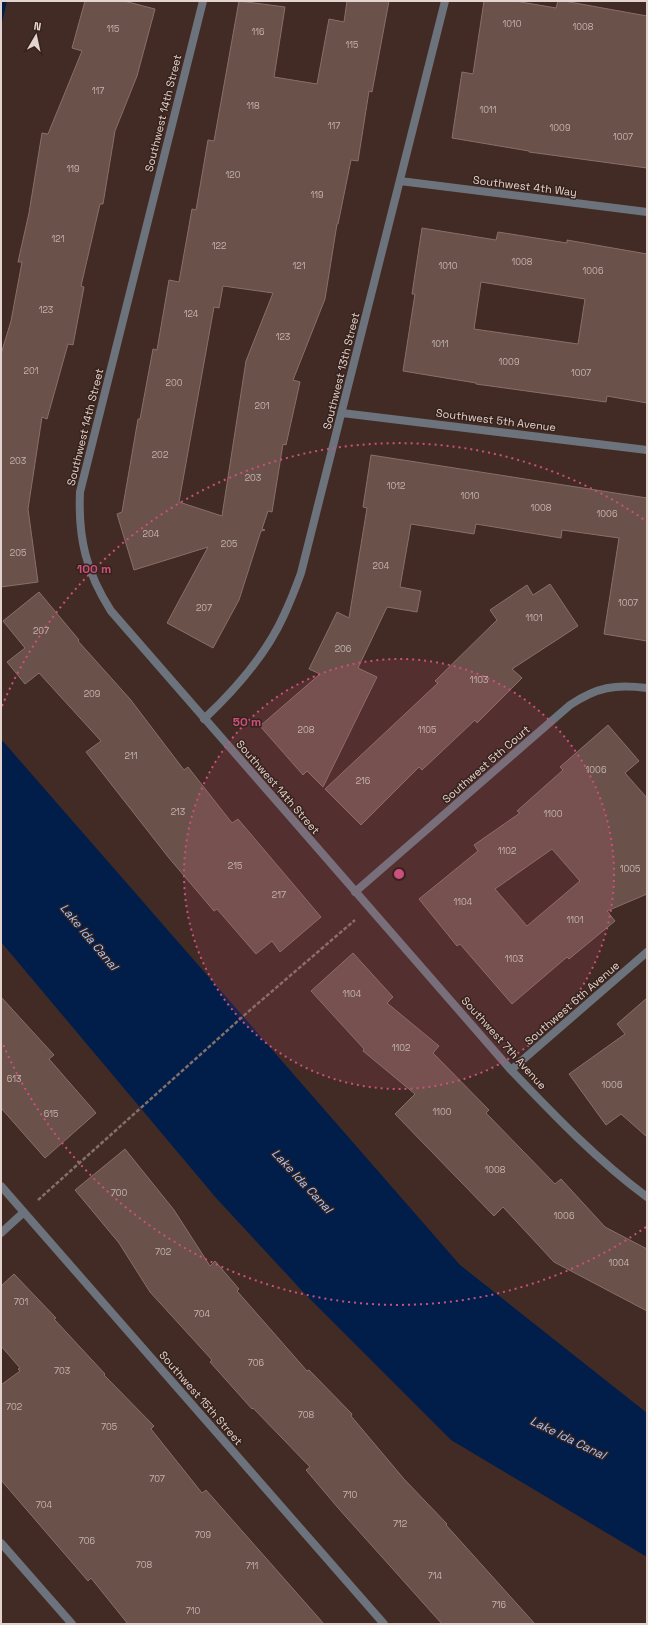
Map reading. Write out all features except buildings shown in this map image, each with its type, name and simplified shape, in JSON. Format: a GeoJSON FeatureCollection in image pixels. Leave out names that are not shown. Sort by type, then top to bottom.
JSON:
{"type":"FeatureCollection","features":[{"type":"Feature","properties":{"kind":"street","name":"Southwest 14th Street"},"geometry":{"type":"LineString","coordinates":[[203,1],[80,492],[79,513],[84,555],[100,594],[111,612],[356,892]]}},
{"type":"Feature","properties":{"kind":"street","name":"Southwest 13th Street"},"geometry":{"type":"LineString","coordinates":[[204,719],[230,695],[259,658],[284,616],[301,573],[445,1]]}},
{"type":"Feature","properties":{"kind":"street","name":"Southwest 4th Way"},"geometry":{"type":"LineString","coordinates":[[400,182],[647,212]]}},
{"type":"Feature","properties":{"kind":"street","name":"Southwest 5th Avenue"},"geometry":{"type":"LineString","coordinates":[[342,413],[647,450]]}},
{"type":"Feature","properties":{"kind":"street","name":"Southwest 5th Court"},"geometry":{"type":"LineString","coordinates":[[356,892],[570,705],[586,694],[605,687],[626,686],[647,688]]}},
{"type":"Feature","properties":{"kind":"street","name":"Southwest 7th Avenue"},"geometry":{"type":"LineString","coordinates":[[356,892],[511,1070],[566,1128],[626,1182],[647,1197]]}},
{"type":"Feature","properties":{"kind":"street","name":"Southwest 6th Avenue"},"geometry":{"type":"LineString","coordinates":[[511,1070],[647,952]]}},
{"type":"Feature","properties":{"kind":"street","name":"Southwest 15th Street"},"geometry":{"type":"LineString","coordinates":[[1,1186],[384,1624]]}},
{"type":"Feature","properties":{"kind":"street"},"geometry":{"type":"LineString","coordinates":[[1,1232],[24,1212]]}},
{"type":"Feature","properties":{"kind":"street"},"geometry":{"type":"LineString","coordinates":[[1,1543],[72,1624]]}},
{"type":"Feature","properties":{"kind":"path"},"geometry":{"type":"LineString","coordinates":[[24,1212],[132,1118],[249,1011],[370,908]]}},
{"type":"Feature","properties":{"kind":"water"},"geometry":{"type":"Polygon","coordinates":[[[1,1],[7,1],[1,27],[1,1]]]}},
{"type":"Feature","properties":{"kind":"water","name":"Lake Ida Canal"},"geometry":{"type":"Polygon","coordinates":[[[1,739],[460,1265],[647,1413],[647,1557],[451,1440],[306,1295],[217,1199],[1,942],[1,739]]]}}]}
